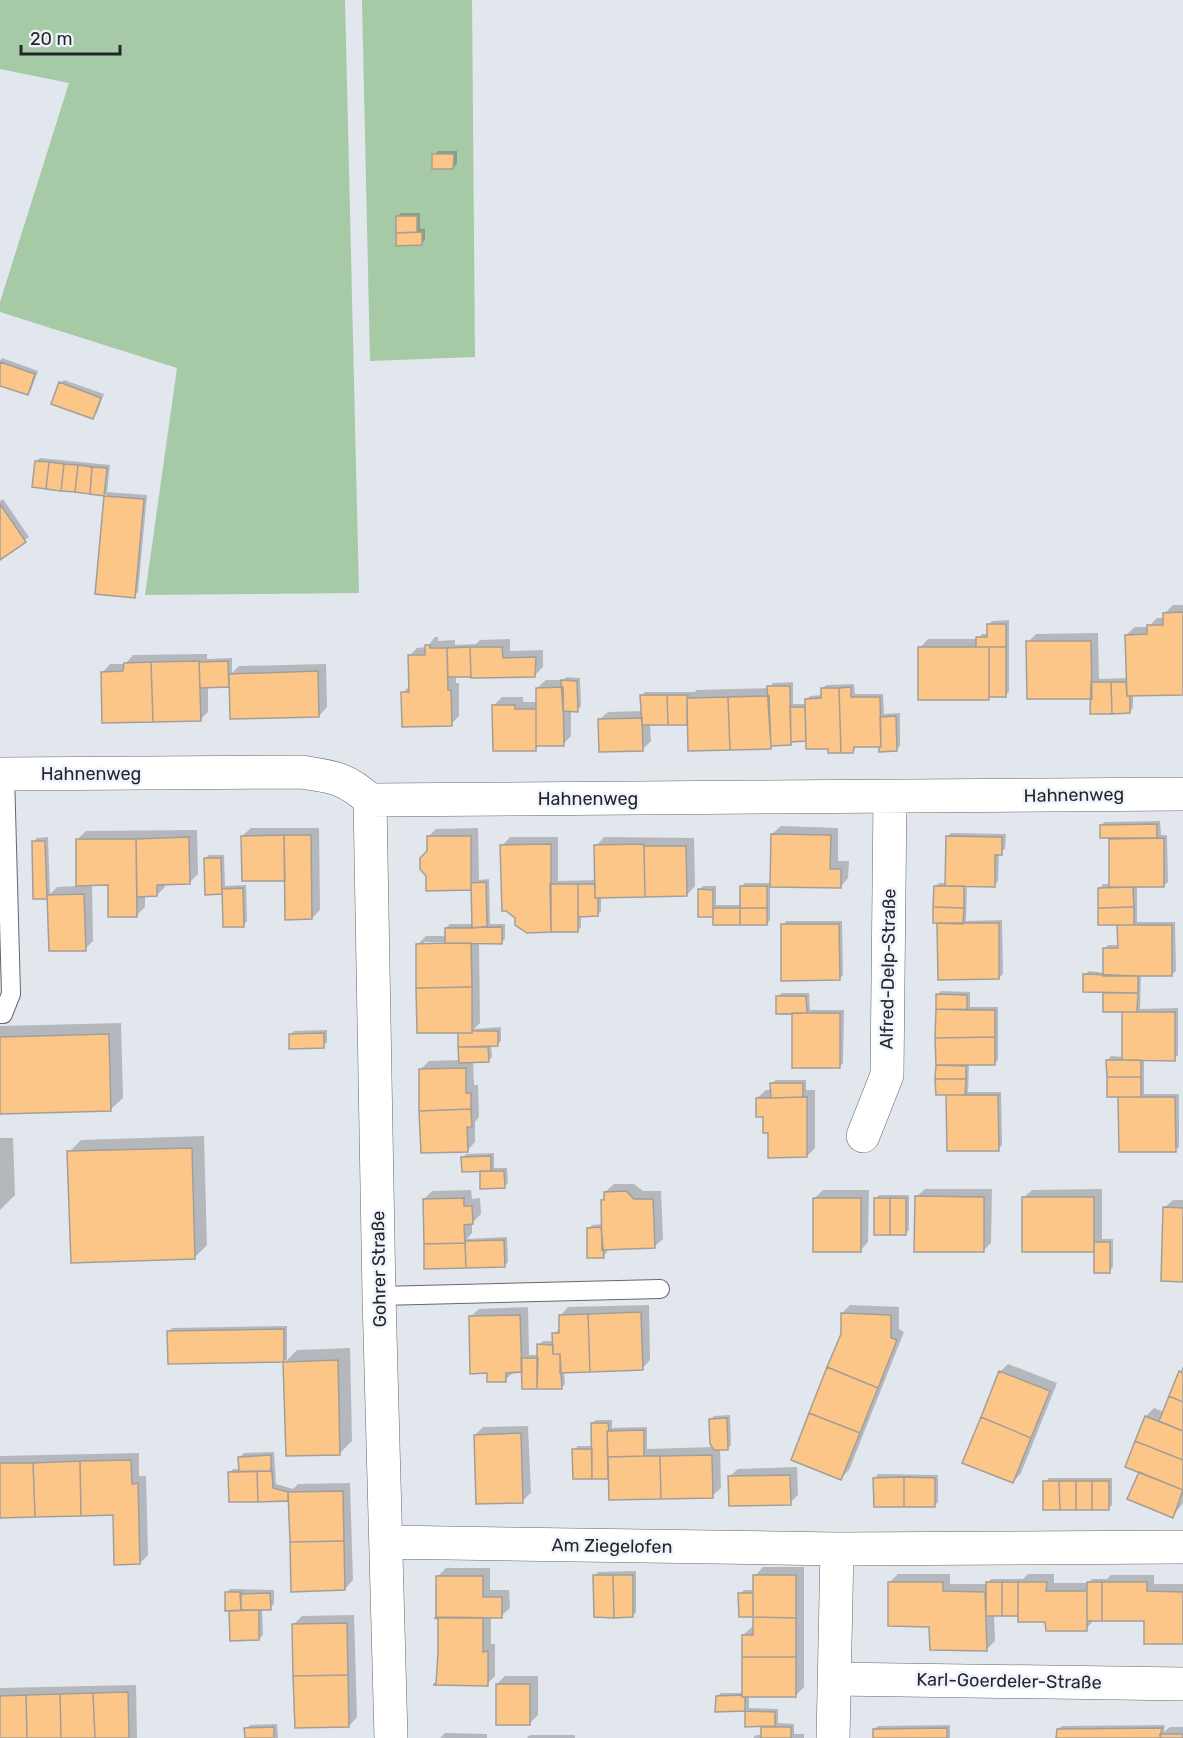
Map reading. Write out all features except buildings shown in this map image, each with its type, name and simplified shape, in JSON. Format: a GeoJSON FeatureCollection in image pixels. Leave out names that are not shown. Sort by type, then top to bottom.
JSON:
{"type":"FeatureCollection","features":[{"type":"Feature","properties":{"kind":"street","name":"Hahnenweg"},"geometry":{"type":"LineString","coordinates":[[3,774],[301,772],[331,776],[347,782],[370,800],[1177,798]]}},
{"type":"Feature","properties":{"kind":"street","name":"Alfred-Delp-Straße"},"geometry":{"type":"LineString","coordinates":[[863,1136],[887,1075],[891,797]]}},
{"type":"Feature","properties":{"kind":"street","name":"Gohrer Straße"},"geometry":{"type":"LineString","coordinates":[[370,800],[379,1296],[392,1738]]}},
{"type":"Feature","properties":{"kind":"street","name":"Am Ziegelofen"},"geometry":{"type":"LineString","coordinates":[[386,1542],[837,1549]]}},
{"type":"Feature","properties":{"kind":"street"},"geometry":{"type":"LineString","coordinates":[[833,1738],[837,1549],[1183,1547]]}},
{"type":"Feature","properties":{"kind":"street","name":"Karl-Goerdeler-Straße"},"geometry":{"type":"LineString","coordinates":[[835,1679],[1183,1684]]}},
{"type":"Feature","properties":{"kind":"lane"},"geometry":{"type":"LineString","coordinates":[[0,1014],[3,1014],[11,994],[3,774]]}},
{"type":"Feature","properties":{"kind":"lane"},"geometry":{"type":"LineString","coordinates":[[379,1296],[660,1289]]}},
{"type":"Feature","properties":{"kind":"green space"},"geometry":{"type":"Polygon","coordinates":[[[0,0],[345,0],[359,593],[145,595],[177,368],[0,312],[0,302],[69,83],[0,69],[0,0]]]}},
{"type":"Feature","properties":{"kind":"green space"},"geometry":{"type":"Polygon","coordinates":[[[362,0],[472,0],[475,357],[370,361],[362,0]]]}}]}
